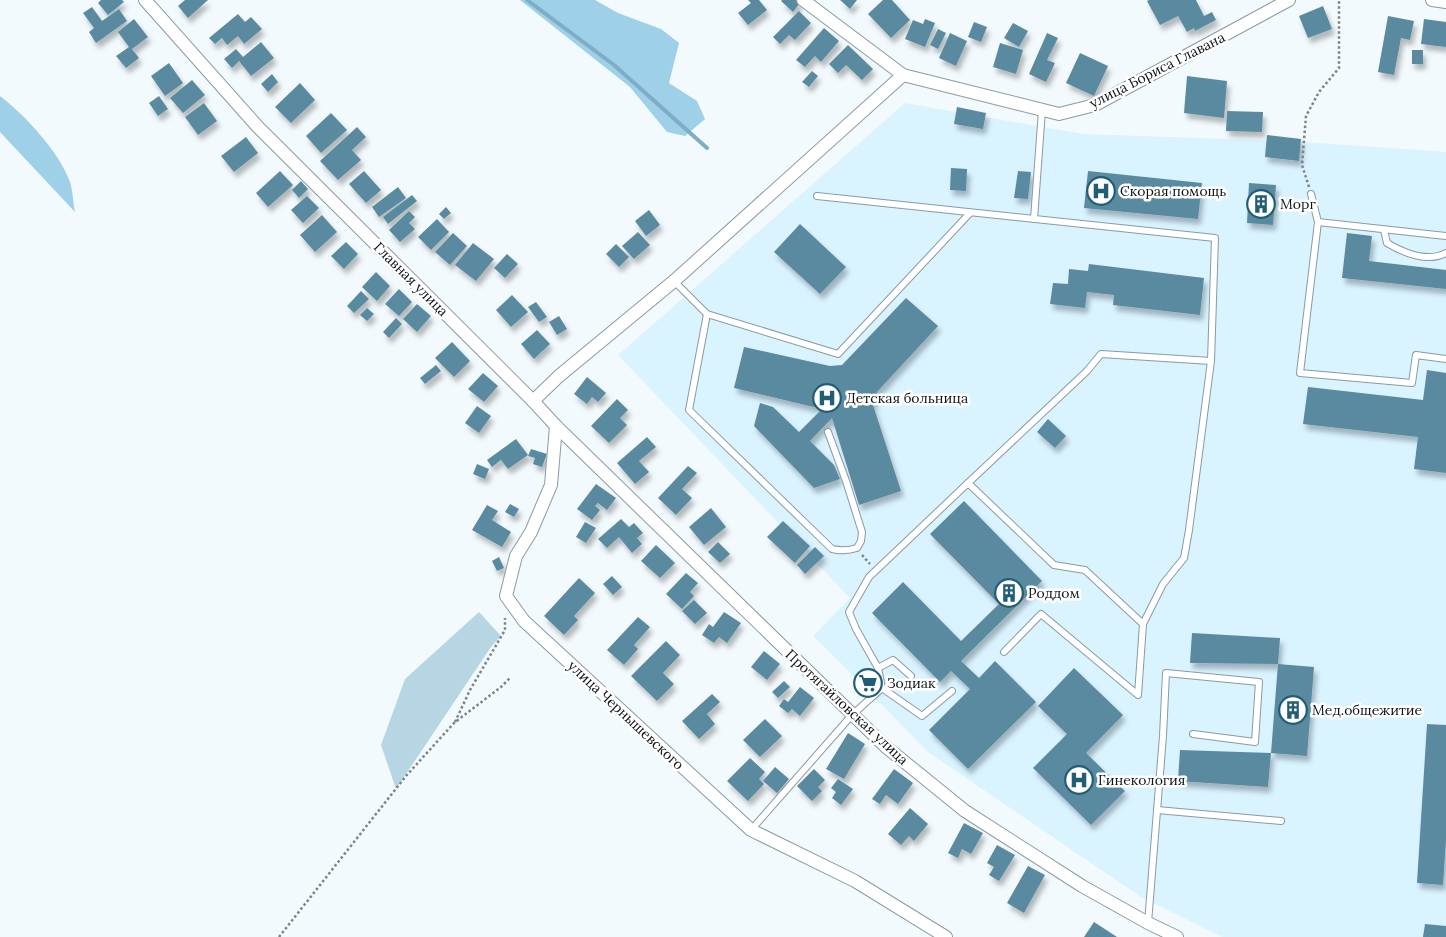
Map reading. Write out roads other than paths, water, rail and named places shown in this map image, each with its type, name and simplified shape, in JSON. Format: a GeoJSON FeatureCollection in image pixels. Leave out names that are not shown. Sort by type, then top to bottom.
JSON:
{"type":"FeatureCollection","features":[{"type":"Feature","properties":{"kind":"street","name":"Главная улица"},"geometry":{"type":"LineString","coordinates":[[145,0],[258,126],[534,401],[556,426]]}},
{"type":"Feature","properties":{"kind":"street"},"geometry":{"type":"LineString","coordinates":[[534,401],[559,376],[674,281],[903,75],[803,0]]}},
{"type":"Feature","properties":{"kind":"street","name":"улица Бориса Главана"},"geometry":{"type":"LineString","coordinates":[[903,75],[1059,114],[1095,104],[1289,0]]}},
{"type":"Feature","properties":{"kind":"street"},"geometry":{"type":"LineString","coordinates":[[1432,0],[1446,2]]}},
{"type":"Feature","properties":{"kind":"street","name":"улица Чернышевского"},"geometry":{"type":"LineString","coordinates":[[556,426],[551,485],[531,532],[516,556],[506,596],[524,621],[751,830],[855,880],[946,937]]}},
{"type":"Feature","properties":{"kind":"street","name":"Протягайловская улица"},"geometry":{"type":"LineString","coordinates":[[556,426],[886,747],[965,811],[1082,886],[1177,937]]}},
{"type":"Feature","properties":{"kind":"lane"},"geometry":{"type":"LineString","coordinates":[[1034,219],[1042,110]]}},
{"type":"Feature","properties":{"kind":"lane"},"geometry":{"type":"LineString","coordinates":[[1311,194],[1318,222],[1300,373],[1412,383],[1416,355],[1446,359]]}},
{"type":"Feature","properties":{"kind":"lane"},"geometry":{"type":"LineString","coordinates":[[817,196],[1215,238],[1211,361],[1189,530],[1184,558],[1163,584],[1143,624],[1138,695],[1041,614],[1004,652]]}},
{"type":"Feature","properties":{"kind":"lane"},"geometry":{"type":"LineString","coordinates":[[674,281],[707,314],[838,354],[970,213]]}},
{"type":"Feature","properties":{"kind":"lane"},"geometry":{"type":"LineString","coordinates":[[1318,222],[1446,236]]}},
{"type":"Feature","properties":{"kind":"lane"},"geometry":{"type":"LineString","coordinates":[[1384,230],[1387,243],[1399,250],[1418,256],[1432,257],[1439,257],[1446,253]]}},
{"type":"Feature","properties":{"kind":"lane"},"geometry":{"type":"LineString","coordinates":[[707,314],[689,410],[832,549],[840,551],[850,550],[857,548],[862,532],[828,432]]}},
{"type":"Feature","properties":{"kind":"lane"},"geometry":{"type":"LineString","coordinates":[[952,691],[922,716],[882,688],[878,668],[856,629],[849,612],[870,577],[1087,371],[1101,354],[1211,361]]}},
{"type":"Feature","properties":{"kind":"lane"},"geometry":{"type":"LineString","coordinates":[[968,483],[1054,565],[1085,570],[1143,624]]}},
{"type":"Feature","properties":{"kind":"lane"},"geometry":{"type":"LineString","coordinates":[[878,668],[893,660],[911,676]]}},
{"type":"Feature","properties":{"kind":"lane"},"geometry":{"type":"LineString","coordinates":[[1148,923],[1163,736],[1166,673],[1260,682],[1255,742],[1193,734]]}},
{"type":"Feature","properties":{"kind":"lane"},"geometry":{"type":"LineString","coordinates":[[751,830],[852,715],[882,688]]}},
{"type":"Feature","properties":{"kind":"lane"},"geometry":{"type":"LineString","coordinates":[[1157,810],[1281,821]]}},
{"type":"Feature","properties":{"kind":"waterway"},"geometry":{"type":"LineString","coordinates":[[527,0],[614,65],[707,148]]}},
{"type":"Feature","properties":{"kind":"place","name":"Скорая помощь"},"geometry":{"type":"Point","coordinates":[1101,191]}},
{"type":"Feature","properties":{"kind":"place","name":"Морг"},"geometry":{"type":"Point","coordinates":[1261,204]}},
{"type":"Feature","properties":{"kind":"place","name":"Детская больница"},"geometry":{"type":"Point","coordinates":[827,398]}},
{"type":"Feature","properties":{"kind":"place","name":"Роддом"},"geometry":{"type":"Point","coordinates":[1009,593]}},
{"type":"Feature","properties":{"kind":"place","name":"Зодиак"},"geometry":{"type":"Point","coordinates":[868,683]}},
{"type":"Feature","properties":{"kind":"place","name":"Мед.общежитие"},"geometry":{"type":"Point","coordinates":[1293,710]}},
{"type":"Feature","properties":{"kind":"place","name":"Гинекология"},"geometry":{"type":"Point","coordinates":[1079,780]}}]}
